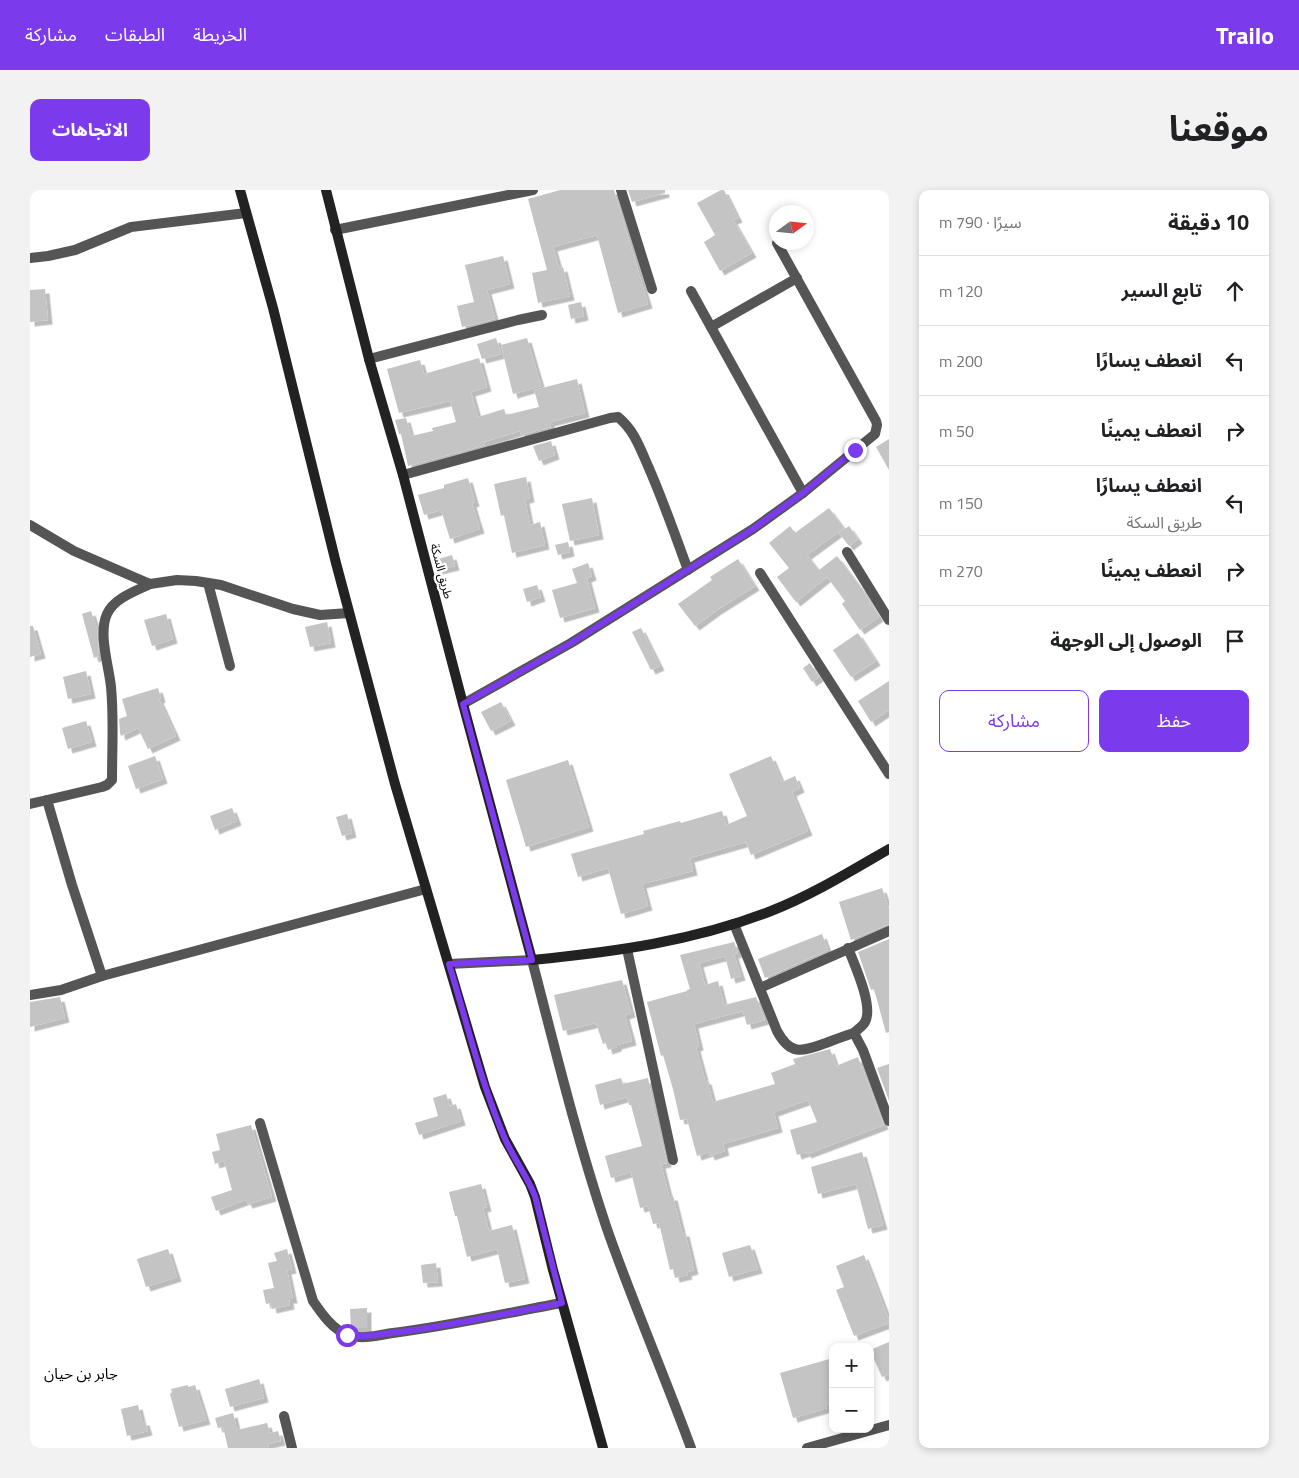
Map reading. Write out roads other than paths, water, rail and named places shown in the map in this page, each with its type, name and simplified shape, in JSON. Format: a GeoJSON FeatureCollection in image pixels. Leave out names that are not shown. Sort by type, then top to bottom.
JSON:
{"type":"FeatureCollection","features":[{"type":"Feature","properties":{"kind":"main road"},"geometry":{"type":"LineString","coordinates":[[240,190],[276,317],[372,702],[485,1087],[505,1139],[535,1196],[562,1303],[603,1448]]}},
{"type":"Feature","properties":{"kind":"main road","name":"طريق السكة"},"geometry":{"type":"LineString","coordinates":[[326,190],[369,358],[403,475],[532,960]]}},
{"type":"Feature","properties":{"kind":"main road"},"geometry":{"type":"LineString","coordinates":[[532,960],[627,949],[682,938],[734,924],[803,897],[889,849]]}},
{"type":"Feature","properties":{"kind":"street"},"geometry":{"type":"LineString","coordinates":[[335,230],[533,190]]}},
{"type":"Feature","properties":{"kind":"street"},"geometry":{"type":"LineString","coordinates":[[621,190],[652,290]]}},
{"type":"Feature","properties":{"kind":"street"},"geometry":{"type":"LineString","coordinates":[[30,258],[75,250],[130,227],[246,214]]}},
{"type":"Feature","properties":{"kind":"street"},"geometry":{"type":"LineString","coordinates":[[463,704],[556,651],[753,529],[803,493],[875,434],[877,425],[781,250]]}},
{"type":"Feature","properties":{"kind":"street"},"geometry":{"type":"LineString","coordinates":[[711,327],[797,278]]}},
{"type":"Feature","properties":{"kind":"street"},"geometry":{"type":"LineString","coordinates":[[691,291],[803,493]]}},
{"type":"Feature","properties":{"kind":"street"},"geometry":{"type":"LineString","coordinates":[[369,358],[542,315]]}},
{"type":"Feature","properties":{"kind":"street"},"geometry":{"type":"LineString","coordinates":[[403,475],[601,420],[618,417],[634,435],[646,461],[662,497],[688,570]]}},
{"type":"Feature","properties":{"kind":"street"},"geometry":{"type":"LineString","coordinates":[[30,525],[74,551],[150,584]]}},
{"type":"Feature","properties":{"kind":"street"},"geometry":{"type":"LineString","coordinates":[[847,552],[889,620]]}},
{"type":"Feature","properties":{"kind":"street"},"geometry":{"type":"LineString","coordinates":[[760,573],[889,774]]}},
{"type":"Feature","properties":{"kind":"street"},"geometry":{"type":"LineString","coordinates":[[30,804],[102,787],[112,780],[111,688],[103,632],[107,614],[114,604],[128,594],[150,584],[177,580],[208,583],[236,589],[293,609],[320,615],[349,613]]}},
{"type":"Feature","properties":{"kind":"street"},"geometry":{"type":"LineString","coordinates":[[208,583],[230,666]]}},
{"type":"Feature","properties":{"kind":"street"},"geometry":{"type":"LineString","coordinates":[[47,800],[102,976]]}},
{"type":"Feature","properties":{"kind":"street"},"geometry":{"type":"LineString","coordinates":[[30,996],[60,990],[102,976],[426,889]]}},
{"type":"Feature","properties":{"kind":"street"},"geometry":{"type":"LineString","coordinates":[[734,924],[782,1042],[790,1048],[803,1051],[854,1032],[867,1019],[864,990],[848,948]]}},
{"type":"Feature","properties":{"kind":"street"},"geometry":{"type":"LineString","coordinates":[[760,988],[889,931]]}},
{"type":"Feature","properties":{"kind":"street"},"geometry":{"type":"LineString","coordinates":[[627,949],[672,1160]]}},
{"type":"Feature","properties":{"kind":"street"},"geometry":{"type":"LineString","coordinates":[[449,964],[532,960],[566,1093],[606,1225],[691,1448]]}},
{"type":"Feature","properties":{"kind":"street"},"geometry":{"type":"LineString","coordinates":[[854,1032],[863,1050],[889,1121]]}},
{"type":"Feature","properties":{"kind":"street"},"geometry":{"type":"LineString","coordinates":[[260,1123],[314,1301],[324,1316],[347,1335],[358,1337],[412,1331],[562,1303]]}},
{"type":"Feature","properties":{"kind":"street"},"geometry":{"type":"LineString","coordinates":[[284,1416],[292,1448]]}},
{"type":"Feature","properties":{"kind":"street"},"geometry":{"type":"LineString","coordinates":[[807,1448],[889,1425]]}},
{"type":"Feature","properties":{"kind":"district","name":"جابر بن حيان"},"geometry":{"type":"Point","coordinates":[81,1373]}}]}
